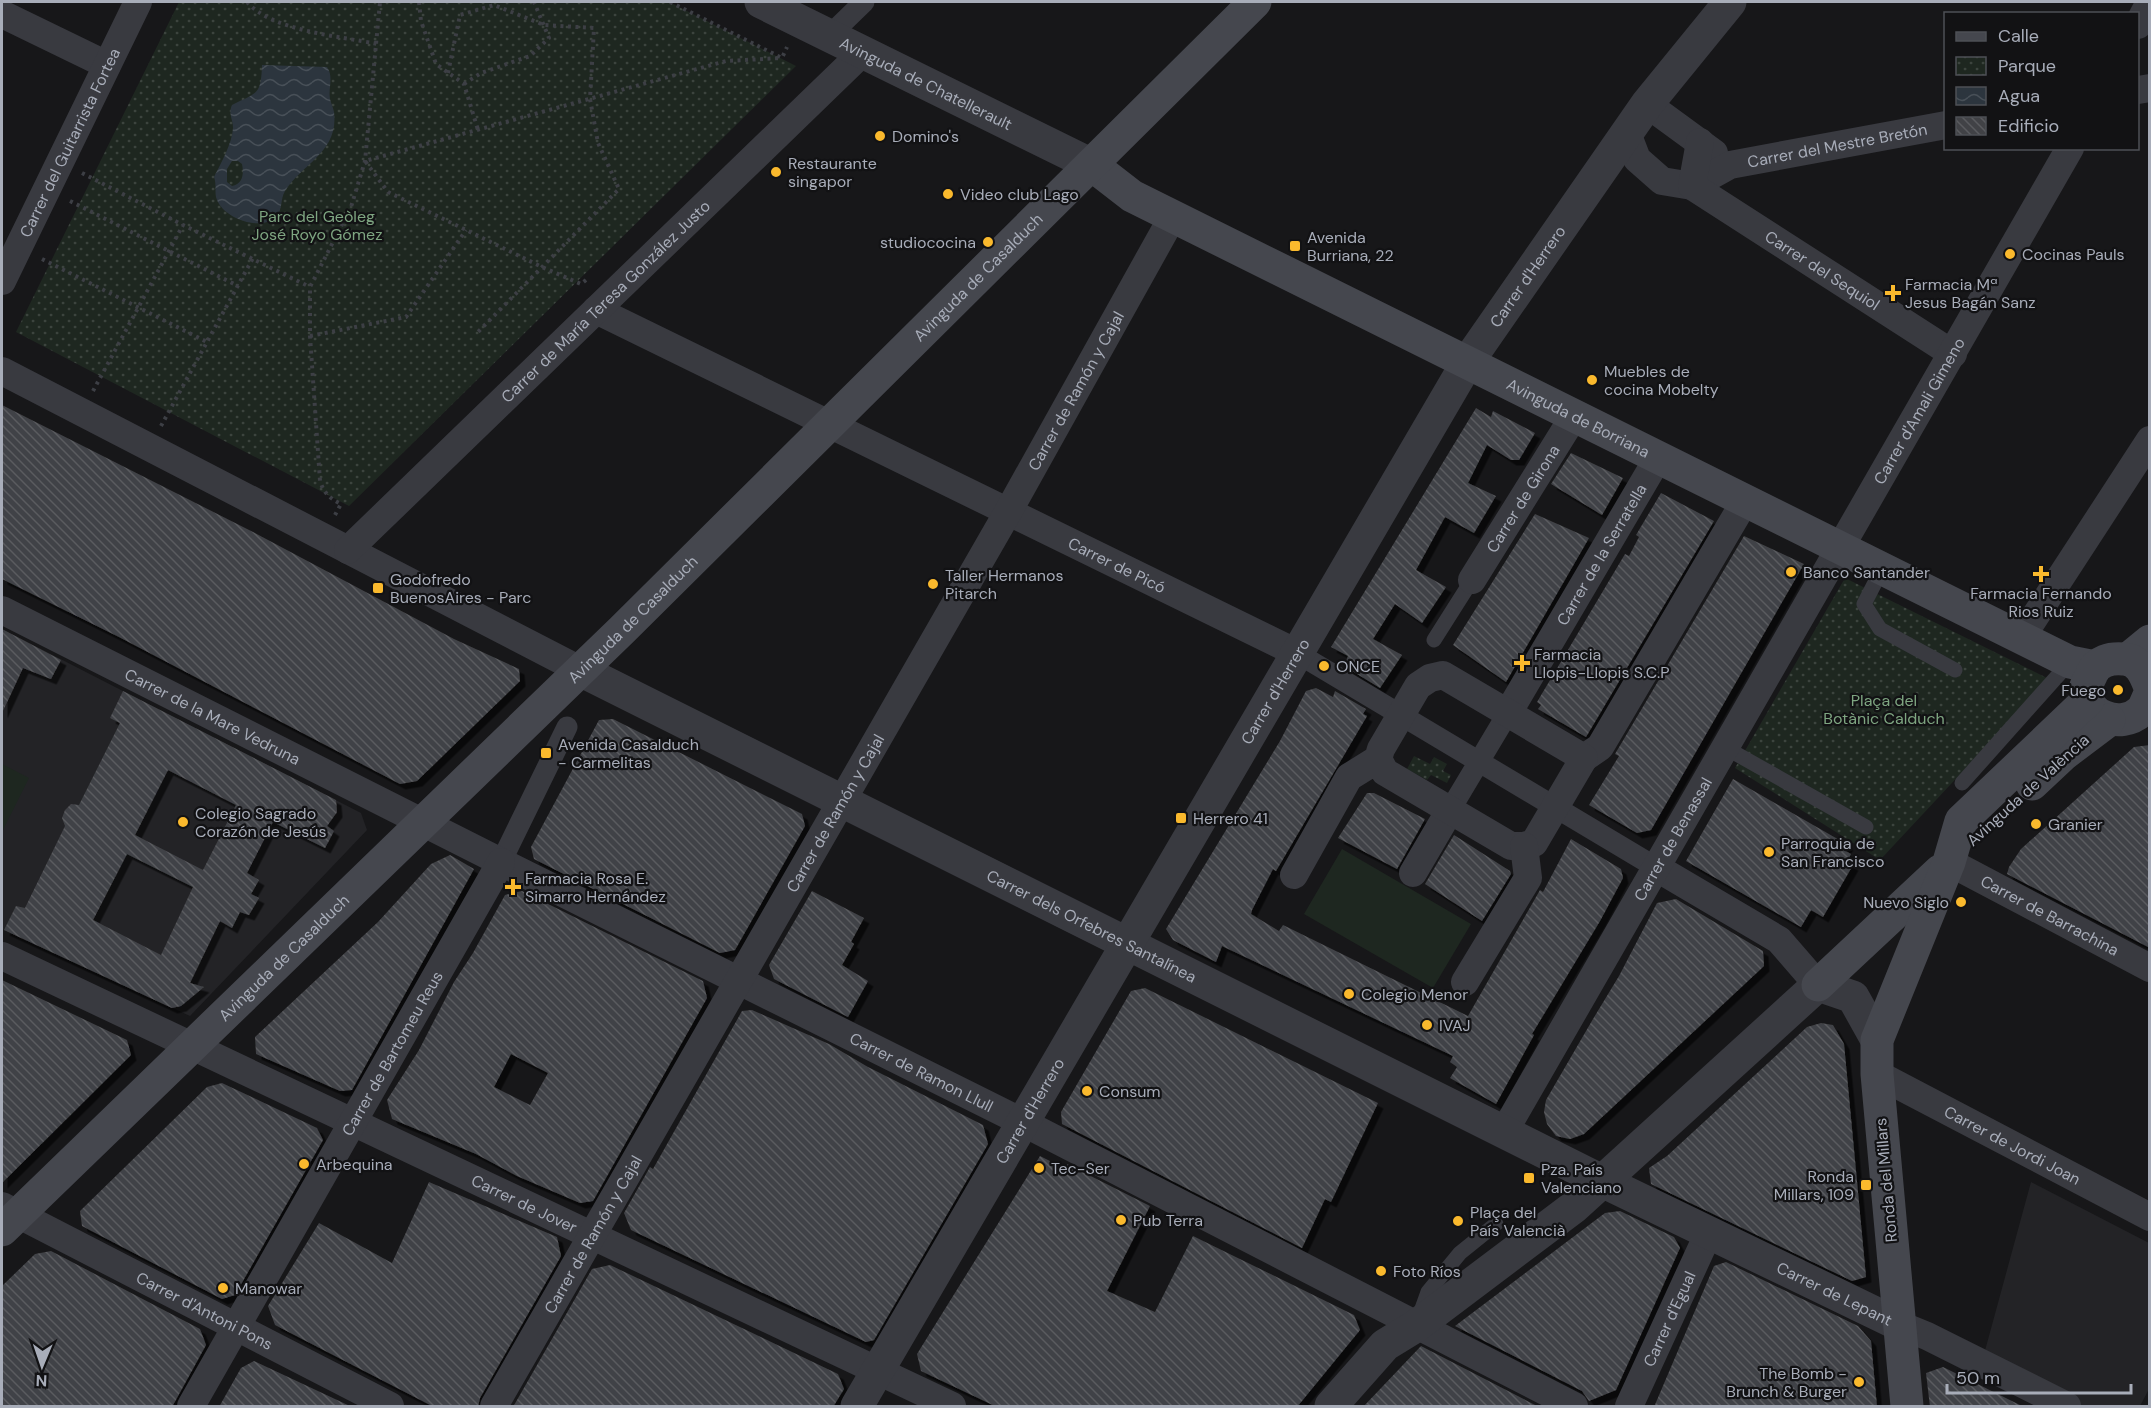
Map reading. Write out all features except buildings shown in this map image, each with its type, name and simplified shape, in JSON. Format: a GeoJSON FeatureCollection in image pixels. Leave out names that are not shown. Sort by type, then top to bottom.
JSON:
{"type":"FeatureCollection","features":[{"type":"Feature","properties":{"kind":"main road","name":"Avinguda de Casalduch"},"geometry":{"type":"LineString","coordinates":[[7,1217],[192,1046],[423,822],[830,424],[1255,2]]}},
{"type":"Feature","properties":{"kind":"main road","name":"Avinguda de Borriana"},"geometry":{"type":"LineString","coordinates":[[1092,165],[1132,196],[2021,638],[2090,687]]}},
{"type":"Feature","properties":{"kind":"main road"},"geometry":{"type":"LineString","coordinates":[[2150,687],[2139,650],[2110,658],[2090,687],[2127,720],[2142,711],[2150,694]]}},
{"type":"Feature","properties":{"kind":"main road","name":"Avinguda de València"},"geometry":{"type":"LineString","coordinates":[[1818,985],[2064,754],[2090,687]]}},
{"type":"Feature","properties":{"kind":"main road","name":"Avinguda de València"},"geometry":{"type":"LineString","coordinates":[[1877,1040],[1949,862]]}},
{"type":"Feature","properties":{"kind":"main road","name":"Ronda del Millars"},"geometry":{"type":"LineString","coordinates":[[1877,1040],[1877,1074],[1907,1407]]}},
{"type":"Feature","properties":{"kind":"street","name":"Carrer del Guitarrista Fortea"},"geometry":{"type":"LineString","coordinates":[[2,281],[138,2]]}},
{"type":"Feature","properties":{"kind":"street","name":"Avinguda de Chatellerault"},"geometry":{"type":"LineString","coordinates":[[760,2],[1092,165]]}},
{"type":"Feature","properties":{"kind":"street"},"geometry":{"type":"LineString","coordinates":[[830,35],[864,2]]}},
{"type":"Feature","properties":{"kind":"street","name":"Carrer d'Herrero"},"geometry":{"type":"LineString","coordinates":[[857,1407],[1467,363],[1647,104],[1730,2]]}},
{"type":"Feature","properties":{"kind":"street"},"geometry":{"type":"LineString","coordinates":[[2139,23],[2150,2]]}},
{"type":"Feature","properties":{"kind":"street"},"geometry":{"type":"LineString","coordinates":[[2,14],[107,65]]}},
{"type":"Feature","properties":{"kind":"street","name":"Carrer de María Teresa González Justo"},"geometry":{"type":"LineString","coordinates":[[336,543],[596,310],[863,52]]}},
{"type":"Feature","properties":{"kind":"street","name":"Carrer del Mestre Bretón"},"geometry":{"type":"LineString","coordinates":[[1647,104],[1730,165]]}},
{"type":"Feature","properties":{"kind":"street","name":"Carrer del Mestre Bretón"},"geometry":{"type":"LineString","coordinates":[[1692,186],[1730,165],[1944,125]]}},
{"type":"Feature","properties":{"kind":"street"},"geometry":{"type":"LineString","coordinates":[[1627,133],[1637,159],[1662,181],[1692,186],[1700,142]]}},
{"type":"Feature","properties":{"kind":"street","name":"Carrer d'Amali Gimeno"},"geometry":{"type":"LineString","coordinates":[[1839,548],[2069,150]]}},
{"type":"Feature","properties":{"kind":"street","name":"Carrer del Sequiol"},"geometry":{"type":"LineString","coordinates":[[1692,186],[1953,354]]}},
{"type":"Feature","properties":{"kind":"street","name":"Carrer de Ramón y Cajal"},"geometry":{"type":"LineString","coordinates":[[494,1407],[1008,512],[1173,216]]}},
{"type":"Feature","properties":{"kind":"street","name":"Carrer de Picó"},"geometry":{"type":"LineString","coordinates":[[596,310],[1297,653],[1657,868]]}},
{"type":"Feature","properties":{"kind":"street"},"geometry":{"type":"LineString","coordinates":[[2,371],[580,669]]}},
{"type":"Feature","properties":{"kind":"street","name":"Carrer de Girona"},"geometry":{"type":"LineString","coordinates":[[1472,580],[1574,416]]}},
{"type":"Feature","properties":{"kind":"street"},"geometry":{"type":"LineString","coordinates":[[2021,638],[2150,440]]}},
{"type":"Feature","properties":{"kind":"street","name":"Carrer de la Serratella"},"geometry":{"type":"LineString","coordinates":[[1508,713],[1658,458]]}},
{"type":"Feature","properties":{"kind":"street"},"geometry":{"type":"LineString","coordinates":[[1378,759],[1385,772],[1511,846],[1534,843],[1584,758],[1600,747],[1745,501]]}},
{"type":"Feature","properties":{"kind":"street","name":"Carrer de Benassal"},"geometry":{"type":"LineString","coordinates":[[1504,1132],[1839,548]]}},
{"type":"Feature","properties":{"kind":"street","name":"Carrer de la Mare Vedruna"},"geometry":{"type":"LineString","coordinates":[[2,610],[423,822]]}},
{"type":"Feature","properties":{"kind":"street","name":"Carrer dels Orfebres Santalínea"},"geometry":{"type":"LineString","coordinates":[[580,669],[1602,1181]]}},
{"type":"Feature","properties":{"kind":"street"},"geometry":{"type":"LineString","coordinates":[[1294,875],[1349,777],[1378,759],[1381,749],[1418,686],[1430,678],[1443,675],[1584,758]]}},
{"type":"Feature","properties":{"kind":"street"},"geometry":{"type":"LineString","coordinates":[[1413,873],[1508,713]]}},
{"type":"Feature","properties":{"kind":"street","name":"Carrer de Bartomeu Reus"},"geometry":{"type":"LineString","coordinates":[[191,1407],[501,862],[567,727]]}},
{"type":"Feature","properties":{"kind":"street","name":"Carrer de Ramon Llull"},"geometry":{"type":"LineString","coordinates":[[423,822],[1024,1123],[1574,1407]]}},
{"type":"Feature","properties":{"kind":"street"},"geometry":{"type":"LineString","coordinates":[[1466,982],[1528,878],[1524,846]]}},
{"type":"Feature","properties":{"kind":"street","name":"Carrer de Barrachina"},"geometry":{"type":"LineString","coordinates":[[1949,862],[2150,968]]}},
{"type":"Feature","properties":{"kind":"street"},"geometry":{"type":"LineString","coordinates":[[1331,1407],[1385,1344],[1416,1326],[1574,1207],[1818,985],[1779,940],[1657,868]]}},
{"type":"Feature","properties":{"kind":"street","name":"Carrer de Jover"},"geometry":{"type":"LineString","coordinates":[[2,956],[952,1407]]}},
{"type":"Feature","properties":{"kind":"street","name":"Ronda del Millars"},"geometry":{"type":"LineString","coordinates":[[1818,985],[1853,997],[1877,1040]]}},
{"type":"Feature","properties":{"kind":"street","name":"Carrer de Jordi Joan"},"geometry":{"type":"LineString","coordinates":[[1877,1074],[2150,1217]]}},
{"type":"Feature","properties":{"kind":"street","name":"Carrer de Lepant"},"geometry":{"type":"LineString","coordinates":[[1602,1181],[1927,1336],[2067,1407]]}},
{"type":"Feature","properties":{"kind":"street","name":"Carrer d'Antoni Pons"},"geometry":{"type":"LineString","coordinates":[[7,1217],[236,1327],[390,1407]]}},
{"type":"Feature","properties":{"kind":"street","name":"Carrer d'Egual"},"geometry":{"type":"LineString","coordinates":[[1629,1407],[1708,1232]]}},
{"type":"Feature","properties":{"kind":"lane"},"geometry":{"type":"LineString","coordinates":[[1882,569],[1864,604],[1880,629],[1955,670]]}},
{"type":"Feature","properties":{"kind":"lane"},"geometry":{"type":"LineString","coordinates":[[1434,640],[1472,580]]}},
{"type":"Feature","properties":{"kind":"lane"},"geometry":{"type":"LineString","coordinates":[[1962,783],[2090,687]]}},
{"type":"Feature","properties":{"kind":"lane"},"geometry":{"type":"LineString","coordinates":[[1726,748],[1866,827]]}},
{"type":"Feature","properties":{"kind":"lane"},"geometry":{"type":"LineString","coordinates":[[1416,1326],[1428,1292],[1460,1253],[1496,1224]]}},
{"type":"Feature","properties":{"kind":"path"},"geometry":{"type":"LineString","coordinates":[[247,2],[281,24],[377,44]]}},
{"type":"Feature","properties":{"kind":"path"},"geometry":{"type":"LineString","coordinates":[[252,7],[256,2]]}},
{"type":"Feature","properties":{"kind":"path"},"geometry":{"type":"LineString","coordinates":[[336,543],[341,504],[330,498],[320,481],[310,336],[310,287],[351,207],[365,161],[380,2]]}},
{"type":"Feature","properties":{"kind":"path"},"geometry":{"type":"LineString","coordinates":[[419,2],[421,21],[436,64],[464,84],[478,130]]}},
{"type":"Feature","properties":{"kind":"path"},"geometry":{"type":"LineString","coordinates":[[464,84],[481,74],[530,56],[549,38],[534,2]]}},
{"type":"Feature","properties":{"kind":"path"},"geometry":{"type":"LineString","coordinates":[[448,73],[460,15],[494,5],[544,25],[594,28],[590,99],[598,143],[619,189],[477,333]]}},
{"type":"Feature","properties":{"kind":"path"},"geometry":{"type":"LineString","coordinates":[[365,161],[726,61],[782,58]]}},
{"type":"Feature","properties":{"kind":"path"},"geometry":{"type":"LineString","coordinates":[[365,161],[388,192],[581,284]]}},
{"type":"Feature","properties":{"kind":"path"},"geometry":{"type":"LineString","coordinates":[[60,162],[310,287]]}},
{"type":"Feature","properties":{"kind":"path"},"geometry":{"type":"LineString","coordinates":[[46,189],[238,286]]}},
{"type":"Feature","properties":{"kind":"path"},"geometry":{"type":"LineString","coordinates":[[81,412],[183,225]]}},
{"type":"Feature","properties":{"kind":"path"},"geometry":{"type":"LineString","coordinates":[[310,336],[406,317],[466,230]]}},
{"type":"Feature","properties":{"kind":"path"},"geometry":{"type":"LineString","coordinates":[[18,247],[207,342]]}},
{"type":"Feature","properties":{"kind":"path"},"geometry":{"type":"LineString","coordinates":[[150,448],[253,258]]}},
{"type":"Feature","properties":{"kind":"shaded area","name":"Colegio Sagrado Corazón de Jesús"},"geometry":{"type":"Polygon","coordinates":[[[2,629],[361,813],[367,830],[190,1016],[2,929],[2,629]]]}},
{"type":"Feature","properties":{"kind":"shaded area"},"geometry":{"type":"Polygon","coordinates":[[[2031,1182],[2149,1243],[2149,1389],[2140,1406],[2079,1406],[1983,1358],[2031,1182]]]}},
{"type":"Feature","properties":{"kind":"green space","name":"Parc del Geòleg José Royo Gómez"},"geometry":{"type":"Polygon","coordinates":[[[179,2],[669,2],[796,66],[349,506],[16,332],[179,2]]]}},
{"type":"Feature","properties":{"kind":"green space","name":"Plaça del Botànic Calduch"},"geometry":{"type":"Polygon","coordinates":[[[1845,578],[2049,679],[1880,860],[1735,768],[1845,578]]]}},
{"type":"Feature","properties":{"kind":"green space"},"geometry":{"type":"Polygon","coordinates":[[[1414,756],[1430,764],[1434,757],[1447,764],[1443,771],[1451,775],[1447,783],[1431,775],[1427,780],[1407,769],[1414,756]]]}},
{"type":"Feature","properties":{"kind":"green space"},"geometry":{"type":"Polygon","coordinates":[[[2,764],[29,778],[2,832],[2,764]]]}},
{"type":"Feature","properties":{"kind":"green space"},"geometry":{"type":"Polygon","coordinates":[[[1342,849],[1471,924],[1433,988],[1304,914],[1342,849]]]}},
{"type":"Feature","properties":{"kind":"water"},"geometry":{"type":"Polygon","coordinates":[[[262,65],[327,67],[330,75],[330,99],[334,112],[334,126],[325,147],[285,191],[280,211],[276,217],[261,223],[252,223],[235,217],[221,207],[216,197],[214,177],[231,140],[233,125],[230,111],[232,105],[252,95],[259,88],[262,65]],[[232,161],[227,169],[227,182],[232,186],[242,178],[242,164],[232,161]]]}},
{"type":"Feature","properties":{"kind":"place","name":"Domino's"},"geometry":{"type":"Point","coordinates":[880,136]}},
{"type":"Feature","properties":{"kind":"place","name":"Restaurante singapor"},"geometry":{"type":"Point","coordinates":[776,172]}},
{"type":"Feature","properties":{"kind":"place","name":"Video club Lago"},"geometry":{"type":"Point","coordinates":[948,194]}},
{"type":"Feature","properties":{"kind":"place","name":"studiococina"},"geometry":{"type":"Point","coordinates":[988,242]}},
{"type":"Feature","properties":{"kind":"place","name":"Avenida Burriana, 22"},"geometry":{"type":"Point","coordinates":[1295,246]}},
{"type":"Feature","properties":{"kind":"place","name":"Cocinas Pauls"},"geometry":{"type":"Point","coordinates":[2010,254]}},
{"type":"Feature","properties":{"kind":"place","name":"Farmacia Mª Jesus Bagán Sanz"},"geometry":{"type":"Point","coordinates":[1893,293]}},
{"type":"Feature","properties":{"kind":"place","name":"Muebles de cocina Mobelty"},"geometry":{"type":"Point","coordinates":[1592,380]}},
{"type":"Feature","properties":{"kind":"place","name":"Banco Santander"},"geometry":{"type":"Point","coordinates":[1791,572]}},
{"type":"Feature","properties":{"kind":"place","name":"Farmacia Fernando Rios Ruiz"},"geometry":{"type":"Point","coordinates":[2041,574]}},
{"type":"Feature","properties":{"kind":"place","name":"Taller Hermanos Pitarch"},"geometry":{"type":"Point","coordinates":[933,584]}},
{"type":"Feature","properties":{"kind":"place","name":"Godofredo BuenosAires - Parc"},"geometry":{"type":"Point","coordinates":[378,588]}},
{"type":"Feature","properties":{"kind":"place","name":"Farmacia Llopis-Llopis S.C.P"},"geometry":{"type":"Point","coordinates":[1522,663]}},
{"type":"Feature","properties":{"kind":"place","name":"ONCE"},"geometry":{"type":"Point","coordinates":[1324,666]}},
{"type":"Feature","properties":{"kind":"place","name":"Fuego"},"geometry":{"type":"Point","coordinates":[2118,690]}},
{"type":"Feature","properties":{"kind":"place","name":"Avenida Casalduch - Carmelitas"},"geometry":{"type":"Point","coordinates":[546,753]}},
{"type":"Feature","properties":{"kind":"place","name":"Herrero 41"},"geometry":{"type":"Point","coordinates":[1181,818]}},
{"type":"Feature","properties":{"kind":"place","name":"Colegio Sagrado Corazón de Jesús"},"geometry":{"type":"Point","coordinates":[183,822]}},
{"type":"Feature","properties":{"kind":"place","name":"Granier"},"geometry":{"type":"Point","coordinates":[2036,824]}},
{"type":"Feature","properties":{"kind":"place","name":"Parroquia de San Francisco"},"geometry":{"type":"Point","coordinates":[1769,852]}},
{"type":"Feature","properties":{"kind":"place","name":"Farmacia Rosa E. Simarro Hernández"},"geometry":{"type":"Point","coordinates":[513,887]}},
{"type":"Feature","properties":{"kind":"place","name":"Nuevo Siglo"},"geometry":{"type":"Point","coordinates":[1961,902]}},
{"type":"Feature","properties":{"kind":"place","name":"Colegio Menor"},"geometry":{"type":"Point","coordinates":[1349,994]}},
{"type":"Feature","properties":{"kind":"place","name":"IVAJ"},"geometry":{"type":"Point","coordinates":[1427,1025]}},
{"type":"Feature","properties":{"kind":"place","name":"Consum"},"geometry":{"type":"Point","coordinates":[1087,1091]}},
{"type":"Feature","properties":{"kind":"place","name":"Arbequina"},"geometry":{"type":"Point","coordinates":[304,1164]}},
{"type":"Feature","properties":{"kind":"place","name":"Tec-Ser"},"geometry":{"type":"Point","coordinates":[1039,1168]}},
{"type":"Feature","properties":{"kind":"place","name":"Pza. País Valenciano"},"geometry":{"type":"Point","coordinates":[1529,1178]}},
{"type":"Feature","properties":{"kind":"place","name":"Ronda Millars, 109"},"geometry":{"type":"Point","coordinates":[1866,1185]}},
{"type":"Feature","properties":{"kind":"place","name":"Pub Terra"},"geometry":{"type":"Point","coordinates":[1121,1220]}},
{"type":"Feature","properties":{"kind":"place","name":"Plaça del País Valencià"},"geometry":{"type":"Point","coordinates":[1458,1221]}},
{"type":"Feature","properties":{"kind":"place","name":"Foto Ríos"},"geometry":{"type":"Point","coordinates":[1381,1271]}},
{"type":"Feature","properties":{"kind":"place","name":"Manowar"},"geometry":{"type":"Point","coordinates":[223,1288]}},
{"type":"Feature","properties":{"kind":"place","name":"The Bomb - Brunch & Burger"},"geometry":{"type":"Point","coordinates":[1859,1382]}}]}
